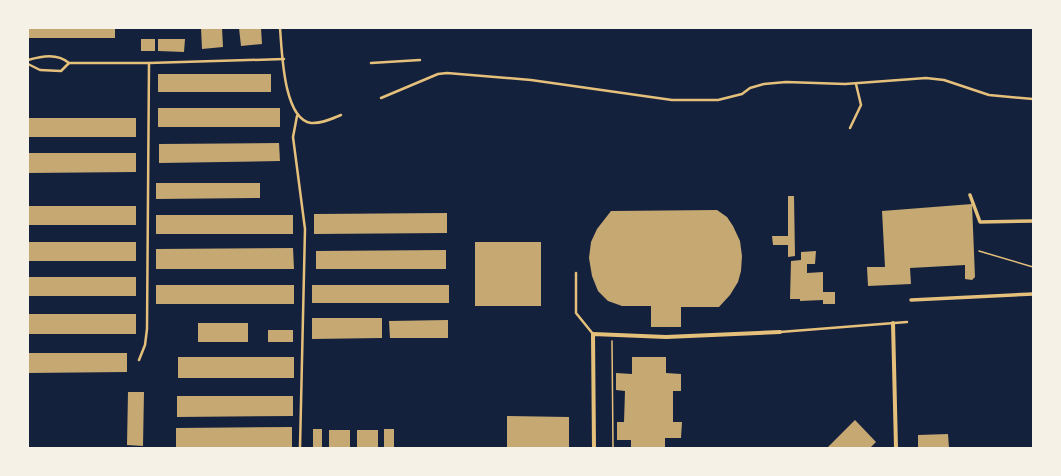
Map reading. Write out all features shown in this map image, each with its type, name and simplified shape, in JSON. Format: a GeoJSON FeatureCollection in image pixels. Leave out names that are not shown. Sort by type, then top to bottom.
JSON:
{"type":"FeatureCollection","features":[{"type":"Feature","properties":{"kind":"street"},"geometry":{"type":"LineString","coordinates":[[970,195],[980,222],[1033,221]]}},
{"type":"Feature","properties":{"kind":"street"},"geometry":{"type":"LineString","coordinates":[[911,300],[1033,294]]}},
{"type":"Feature","properties":{"kind":"street"},"geometry":{"type":"LineString","coordinates":[[893,323],[896,448]]}},
{"type":"Feature","properties":{"kind":"street"},"geometry":{"type":"LineString","coordinates":[[594,448],[593,334],[666,337],[780,332]]}},
{"type":"Feature","properties":{"kind":"lane"},"geometry":{"type":"LineString","coordinates":[[280,28],[288,93],[297,116],[311,123],[324,121],[340,115]]}},
{"type":"Feature","properties":{"kind":"lane"},"geometry":{"type":"LineString","coordinates":[[28,60],[41,56],[62,57],[68,63],[149,63],[284,59]]}},
{"type":"Feature","properties":{"kind":"lane"},"geometry":{"type":"LineString","coordinates":[[371,64],[420,60]]}},
{"type":"Feature","properties":{"kind":"lane"},"geometry":{"type":"LineString","coordinates":[[28,64],[40,70],[61,71],[68,63]]}},
{"type":"Feature","properties":{"kind":"lane"},"geometry":{"type":"LineString","coordinates":[[139,360],[145,346],[147,330],[149,63]]}},
{"type":"Feature","properties":{"kind":"lane"},"geometry":{"type":"LineString","coordinates":[[381,98],[438,74],[447,73],[531,80],[672,100],[718,100],[742,94],[750,88],[764,84],[786,82],[856,84],[926,78],[944,80],[989,95],[1033,99]]}},
{"type":"Feature","properties":{"kind":"lane"},"geometry":{"type":"LineString","coordinates":[[850,128],[861,105],[856,84]]}},
{"type":"Feature","properties":{"kind":"lane"},"geometry":{"type":"LineString","coordinates":[[297,116],[293,138],[305,229],[300,448]]}},
{"type":"Feature","properties":{"kind":"lane"},"geometry":{"type":"LineString","coordinates":[[576,273],[576,313],[593,334]]}},
{"type":"Feature","properties":{"kind":"lane"},"geometry":{"type":"LineString","coordinates":[[780,332],[907,322]]}},
{"type":"Feature","properties":{"kind":"path"},"geometry":{"type":"LineString","coordinates":[[980,251],[1033,267]]}},
{"type":"Feature","properties":{"kind":"path"},"geometry":{"type":"LineString","coordinates":[[612,335],[613,448]]}},
{"type":"Feature","properties":{"kind":"building"},"geometry":{"type":"Polygon","coordinates":[[[28,28],[115,28],[115,38],[28,38],[28,28]]]}},
{"type":"Feature","properties":{"kind":"building"},"geometry":{"type":"Polygon","coordinates":[[[201,28],[222,28],[223,47],[202,49],[201,28]]]}},
{"type":"Feature","properties":{"kind":"building"},"geometry":{"type":"Polygon","coordinates":[[[239,28],[261,28],[262,44],[241,46],[239,28]]]}},
{"type":"Feature","properties":{"kind":"building"},"geometry":{"type":"Polygon","coordinates":[[[141,39],[155,39],[155,51],[141,51],[141,39]]]}},
{"type":"Feature","properties":{"kind":"building"},"geometry":{"type":"Polygon","coordinates":[[[158,39],[185,39],[184,52],[158,51],[158,39]]]}},
{"type":"Feature","properties":{"kind":"building"},"geometry":{"type":"Polygon","coordinates":[[[158,74],[271,74],[271,92],[158,92],[158,74]]]}},
{"type":"Feature","properties":{"kind":"building"},"geometry":{"type":"Polygon","coordinates":[[[158,108],[280,108],[280,127],[158,127],[158,108]]]}},
{"type":"Feature","properties":{"kind":"building"},"geometry":{"type":"Polygon","coordinates":[[[28,118],[136,118],[136,137],[28,137],[28,118]]]}},
{"type":"Feature","properties":{"kind":"building"},"geometry":{"type":"Polygon","coordinates":[[[279,143],[280,161],[159,163],[159,144],[279,143]]]}},
{"type":"Feature","properties":{"kind":"building"},"geometry":{"type":"Polygon","coordinates":[[[28,153],[136,153],[136,172],[28,173],[28,153]]]}},
{"type":"Feature","properties":{"kind":"building"},"geometry":{"type":"Polygon","coordinates":[[[156,183],[260,183],[260,198],[156,199],[156,183]]]}},
{"type":"Feature","properties":{"kind":"building"},"geometry":{"type":"Polygon","coordinates":[[[788,196],[794,196],[795,256],[788,257],[788,245],[773,245],[772,236],[788,236],[788,196]]]}},
{"type":"Feature","properties":{"kind":"building"},"geometry":{"type":"Polygon","coordinates":[[[972,204],[975,277],[972,280],[965,279],[965,265],[910,268],[911,284],[868,286],[867,267],[885,267],[882,211],[972,204]]]}},
{"type":"Feature","properties":{"kind":"building"},"geometry":{"type":"Polygon","coordinates":[[[28,206],[136,206],[136,225],[28,225],[28,206]]]}},
{"type":"Feature","properties":{"kind":"building"},"geometry":{"type":"Polygon","coordinates":[[[717,210],[727,217],[733,226],[740,241],[742,256],[741,271],[738,282],[730,295],[719,307],[681,307],[681,327],[651,327],[651,306],[622,306],[608,301],[598,291],[592,276],[589,258],[591,242],[597,229],[611,211],[717,210]]]}},
{"type":"Feature","properties":{"kind":"building"},"geometry":{"type":"Polygon","coordinates":[[[447,213],[447,233],[314,234],[314,214],[447,213]]]}},
{"type":"Feature","properties":{"kind":"building"},"geometry":{"type":"Polygon","coordinates":[[[156,215],[293,215],[293,234],[156,234],[156,215]]]}},
{"type":"Feature","properties":{"kind":"building"},"geometry":{"type":"Polygon","coordinates":[[[28,242],[136,242],[136,261],[28,261],[28,242]]]}},
{"type":"Feature","properties":{"kind":"building"},"geometry":{"type":"Polygon","coordinates":[[[475,242],[541,242],[541,306],[475,306],[475,242]]]}},
{"type":"Feature","properties":{"kind":"building"},"geometry":{"type":"Polygon","coordinates":[[[293,248],[294,269],[156,269],[156,249],[293,248]]]}},
{"type":"Feature","properties":{"kind":"building"},"geometry":{"type":"Polygon","coordinates":[[[446,250],[446,269],[316,269],[316,251],[446,250]]]}},
{"type":"Feature","properties":{"kind":"building"},"geometry":{"type":"Polygon","coordinates":[[[816,251],[815,264],[807,264],[807,273],[823,272],[823,292],[835,292],[835,304],[823,304],[823,300],[800,301],[800,299],[790,299],[791,261],[801,260],[801,252],[816,251]]]}},
{"type":"Feature","properties":{"kind":"building"},"geometry":{"type":"Polygon","coordinates":[[[28,277],[136,277],[136,296],[28,296],[28,277]]]}},
{"type":"Feature","properties":{"kind":"building"},"geometry":{"type":"Polygon","coordinates":[[[156,285],[294,285],[294,304],[156,304],[156,285]]]}},
{"type":"Feature","properties":{"kind":"building"},"geometry":{"type":"Polygon","coordinates":[[[312,285],[449,285],[449,303],[312,303],[312,285]]]}},
{"type":"Feature","properties":{"kind":"building"},"geometry":{"type":"Polygon","coordinates":[[[28,314],[136,314],[136,334],[28,334],[28,314]]]}},
{"type":"Feature","properties":{"kind":"building"},"geometry":{"type":"Polygon","coordinates":[[[312,318],[382,318],[382,338],[312,339],[312,318]]]}},
{"type":"Feature","properties":{"kind":"building"},"geometry":{"type":"Polygon","coordinates":[[[448,320],[448,338],[390,338],[389,321],[448,320]]]}},
{"type":"Feature","properties":{"kind":"building"},"geometry":{"type":"Polygon","coordinates":[[[198,323],[248,323],[248,342],[198,342],[198,323]]]}},
{"type":"Feature","properties":{"kind":"building"},"geometry":{"type":"Polygon","coordinates":[[[268,330],[293,330],[293,342],[268,342],[268,330]]]}},
{"type":"Feature","properties":{"kind":"building"},"geometry":{"type":"Polygon","coordinates":[[[28,353],[127,353],[127,372],[28,373],[28,353]]]}},
{"type":"Feature","properties":{"kind":"building"},"geometry":{"type":"Polygon","coordinates":[[[178,357],[294,357],[294,378],[178,378],[178,357]]]}},
{"type":"Feature","properties":{"kind":"building"},"geometry":{"type":"Polygon","coordinates":[[[632,357],[666,357],[666,373],[681,374],[681,391],[673,391],[673,422],[682,422],[681,438],[665,438],[665,448],[631,448],[631,440],[617,440],[617,422],[624,422],[625,391],[616,390],[616,373],[632,374],[632,357]]]}},
{"type":"Feature","properties":{"kind":"building"},"geometry":{"type":"Polygon","coordinates":[[[128,392],[144,392],[143,446],[127,445],[128,392]]]}},
{"type":"Feature","properties":{"kind":"building"},"geometry":{"type":"Polygon","coordinates":[[[177,396],[293,396],[293,416],[177,417],[177,396]]]}},
{"type":"Feature","properties":{"kind":"building"},"geometry":{"type":"Polygon","coordinates":[[[507,416],[569,417],[569,448],[507,448],[507,416]]]}},
{"type":"Feature","properties":{"kind":"building"},"geometry":{"type":"Polygon","coordinates":[[[855,420],[876,442],[870,448],[827,448],[855,420]]]}},
{"type":"Feature","properties":{"kind":"building"},"geometry":{"type":"Polygon","coordinates":[[[292,427],[292,448],[176,448],[176,428],[292,427]]]}},
{"type":"Feature","properties":{"kind":"building"},"geometry":{"type":"Polygon","coordinates":[[[313,429],[322,429],[322,448],[313,448],[313,429]]]}},
{"type":"Feature","properties":{"kind":"building"},"geometry":{"type":"Polygon","coordinates":[[[384,429],[394,429],[394,448],[384,448],[384,429]]]}},
{"type":"Feature","properties":{"kind":"building"},"geometry":{"type":"Polygon","coordinates":[[[329,430],[350,430],[350,448],[329,448],[329,430]]]}},
{"type":"Feature","properties":{"kind":"building"},"geometry":{"type":"Polygon","coordinates":[[[357,430],[378,430],[378,448],[357,448],[357,430]]]}},
{"type":"Feature","properties":{"kind":"building"},"geometry":{"type":"Polygon","coordinates":[[[948,434],[949,448],[918,448],[918,435],[948,434]]]}}]}
